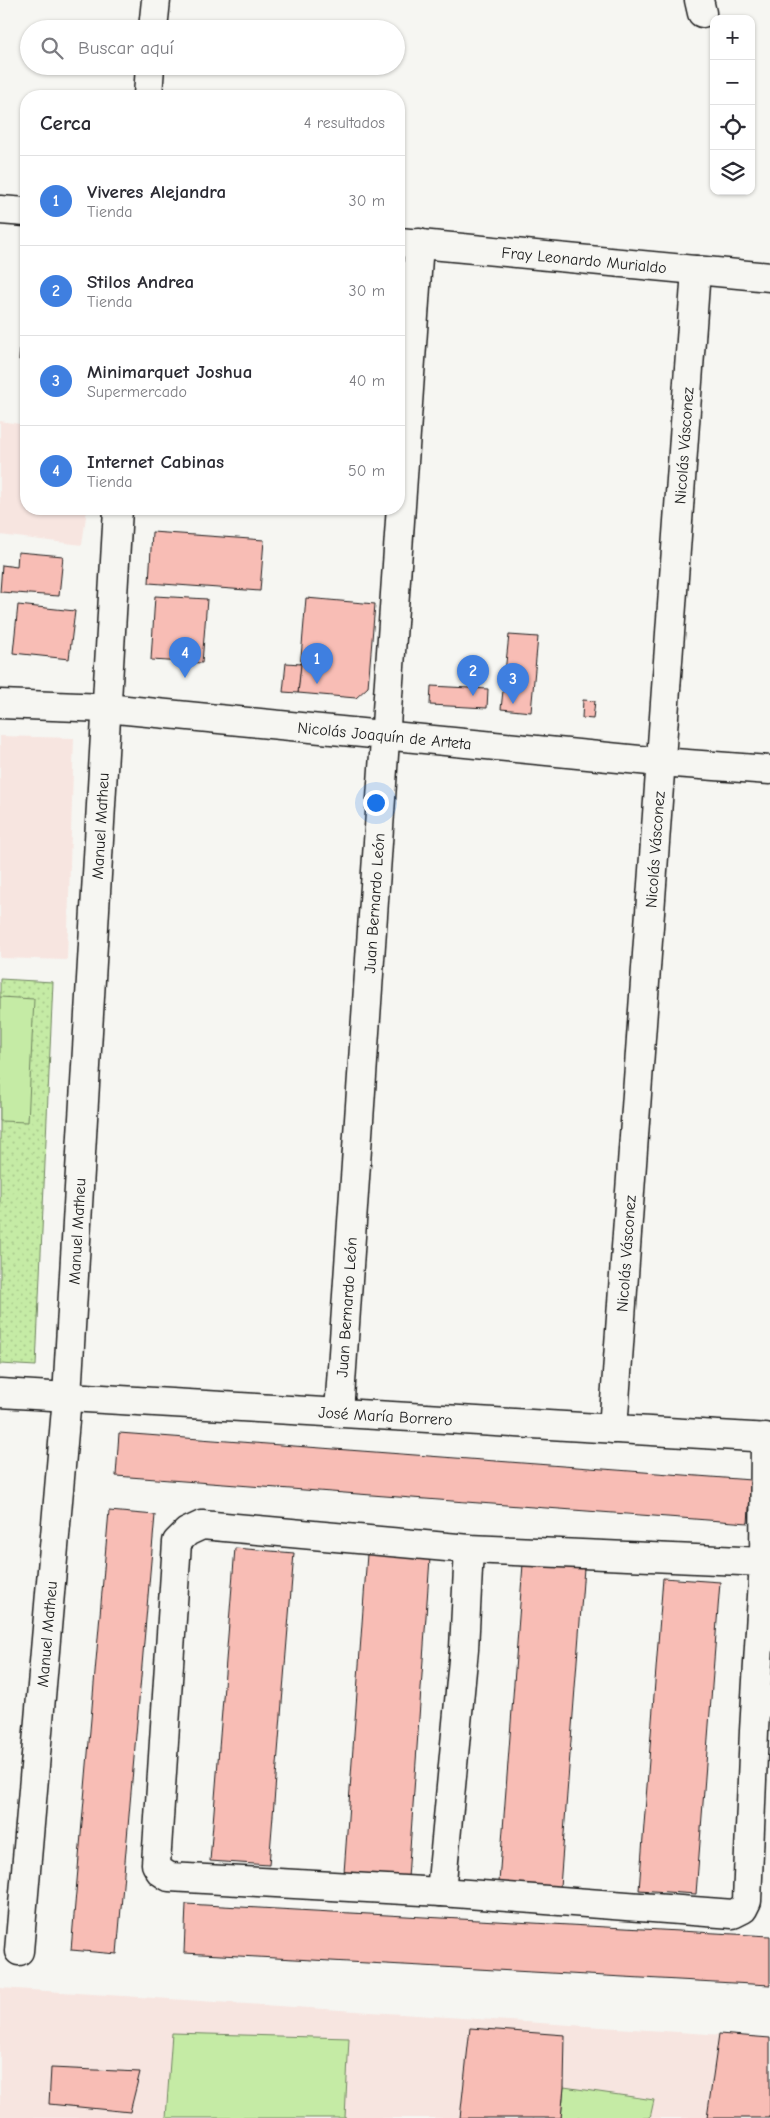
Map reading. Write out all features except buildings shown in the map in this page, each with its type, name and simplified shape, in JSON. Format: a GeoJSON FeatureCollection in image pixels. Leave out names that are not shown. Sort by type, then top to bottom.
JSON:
{"type":"FeatureCollection","features":[{"type":"Feature","properties":{"kind":"street"},"geometry":{"type":"LineString","coordinates":[[154,20],[156,0]]}},
{"type":"Feature","properties":{"kind":"street"},"geometry":{"type":"LineString","coordinates":[[148,90],[149,75]]}},
{"type":"Feature","properties":{"kind":"street"},"geometry":{"type":"LineString","coordinates":[[0,210],[20,212]]}},
{"type":"Feature","properties":{"kind":"street","name":"Fray Leonardo Murialdo"},"geometry":{"type":"LineString","coordinates":[[409,243],[770,277]]}},
{"type":"Feature","properties":{"kind":"street","name":"Juan Bernardo León"},"geometry":{"type":"LineString","coordinates":[[405,325],[409,243]]}},
{"type":"Feature","properties":{"kind":"street","name":"Nicolás Vásconez"},"geometry":{"type":"LineString","coordinates":[[613,1429],[696,270]]}},
{"type":"Feature","properties":{"kind":"street","name":"Manuel Matheu"},"geometry":{"type":"LineString","coordinates":[[19,1951],[67,1397],[118,515]]}},
{"type":"Feature","properties":{"kind":"street","name":"Juan Bernardo León"},"geometry":{"type":"LineString","coordinates":[[339,1412],[385,735],[396,515]]}},
{"type":"Feature","properties":{"kind":"street","name":"Nicolás Joaquín de Arteta"},"geometry":{"type":"LineString","coordinates":[[0,704],[106,708],[660,762],[770,770]]}},
{"type":"Feature","properties":{"kind":"street","name":"José María Borrero"},"geometry":{"type":"LineString","coordinates":[[0,1393],[767,1438]]}},
{"type":"Feature","properties":{"kind":"street"},"geometry":{"type":"LineString","coordinates":[[764,1562],[469,1549],[202,1525],[187,1532],[177,1542],[156,1864],[160,1871],[169,1877],[441,1892],[733,1914],[743,1909],[747,1901],[754,1731],[764,1562],[767,1438]]}},
{"type":"Feature","properties":{"kind":"street"},"geometry":{"type":"LineString","coordinates":[[441,1892],[464,1649],[469,1549]]}},
{"type":"Feature","properties":{"kind":"shaded area"},"geometry":{"type":"Polygon","coordinates":[[[0,421],[20,424],[20,515],[86,515],[82,545],[0,535],[0,421]]]}},
{"type":"Feature","properties":{"kind":"shaded area"},"geometry":{"type":"Polygon","coordinates":[[[0,736],[74,738],[67,960],[0,958],[0,736]]]}},
{"type":"Feature","properties":{"kind":"shaded area"},"geometry":{"type":"Polygon","coordinates":[[[0,1988],[770,2038],[770,2118],[0,2118],[0,1988]]]}},
{"type":"Feature","properties":{"kind":"green space"},"geometry":{"type":"Polygon","coordinates":[[[0,979],[53,982],[36,1366],[0,1364],[0,979]]]}},
{"type":"Feature","properties":{"kind":"green space"},"geometry":{"type":"Polygon","coordinates":[[[0,997],[34,999],[28,1122],[0,1121],[0,997]]]}},
{"type":"Feature","properties":{"kind":"green space"},"geometry":{"type":"Polygon","coordinates":[[[172,2033],[349,2038],[345,2118],[166,2118],[172,2033]]]}},
{"type":"Feature","properties":{"kind":"green space"},"geometry":{"type":"Polygon","coordinates":[[[564,2087],[654,2100],[650,2118],[561,2118],[564,2087]]]}},
{"type":"Feature","properties":{"kind":"place","name":"Internet Cabinas"},"geometry":{"type":"Point","coordinates":[185,678]}},
{"type":"Feature","properties":{"kind":"place","name":"Viveres Alejandra"},"geometry":{"type":"Point","coordinates":[317,684]}},
{"type":"Feature","properties":{"kind":"place","name":"Stilos Andrea"},"geometry":{"type":"Point","coordinates":[473,696]}},
{"type":"Feature","properties":{"kind":"place","name":"Minimarquet Joshua"},"geometry":{"type":"Point","coordinates":[513,704]}}]}
